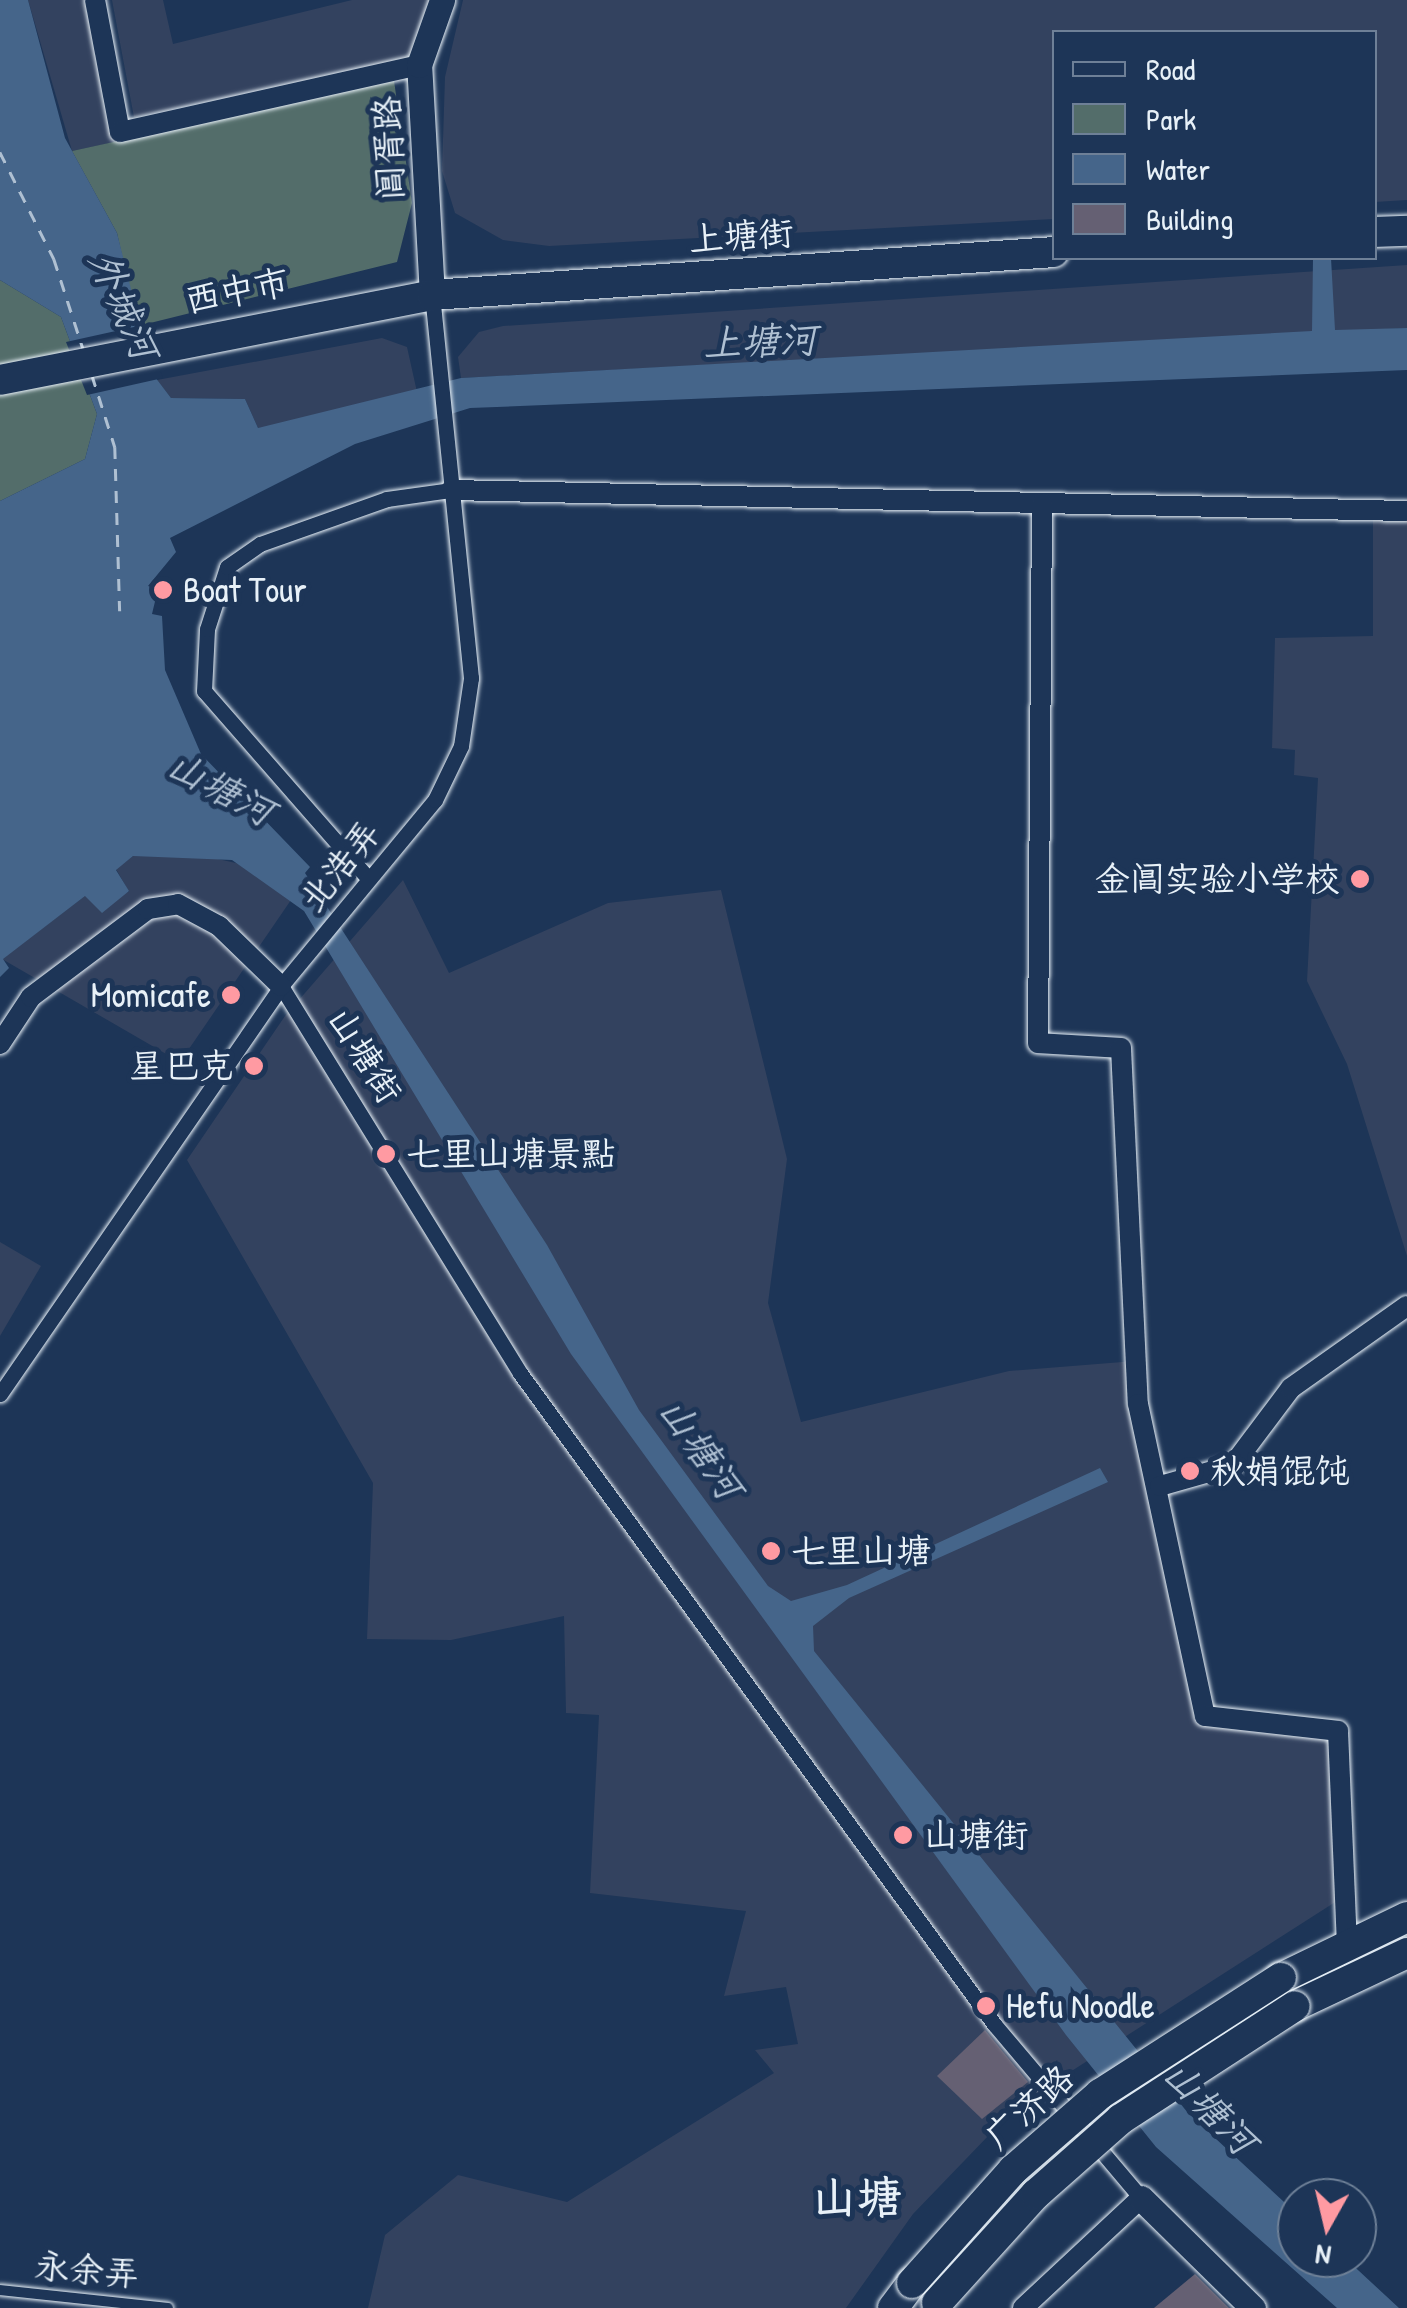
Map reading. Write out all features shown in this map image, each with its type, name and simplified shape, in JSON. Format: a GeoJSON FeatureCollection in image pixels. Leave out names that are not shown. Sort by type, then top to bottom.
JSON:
{"type":"FeatureCollection","features":[{"type":"Feature","properties":{"kind":"main road"},"geometry":{"type":"LineString","coordinates":[[1377,232],[1407,231]]}},
{"type":"Feature","properties":{"kind":"main road","name":"上塘街"},"geometry":{"type":"LineString","coordinates":[[432,295],[1052,252]]}},
{"type":"Feature","properties":{"kind":"main road","name":"西中市"},"geometry":{"type":"LineString","coordinates":[[13,378],[172,342],[432,295]]}},
{"type":"Feature","properties":{"kind":"main road","name":"广济路"},"geometry":{"type":"LineString","coordinates":[[893,2308],[1013,2170],[1100,2094],[1281,1978],[1407,1917]]}},
{"type":"Feature","properties":{"kind":"main road","name":"广济路"},"geometry":{"type":"LineString","coordinates":[[936,2306],[1036,2194],[1120,2119],[1296,2006],[1407,1953]]}},
{"type":"Feature","properties":{"kind":"street"},"geometry":{"type":"LineString","coordinates":[[94,0],[120,132],[419,66]]}},
{"type":"Feature","properties":{"kind":"street","name":"阊胥路"},"geometry":{"type":"LineString","coordinates":[[432,295],[419,66],[442,0]]}},
{"type":"Feature","properties":{"kind":"street","name":"北浩弄"},"geometry":{"type":"LineString","coordinates":[[0,1394],[281,986],[367,877],[435,800],[461,746],[471,678],[434,353],[432,295]]}},
{"type":"Feature","properties":{"kind":"street"},"geometry":{"type":"LineString","coordinates":[[367,877],[204,692],[207,629],[227,567],[260,544],[387,499],[452,490],[1407,511]]}},
{"type":"Feature","properties":{"kind":"street"},"geometry":{"type":"LineString","coordinates":[[1042,503],[1038,1043],[1121,1048],[1138,1404],[1160,1486],[1205,1716],[1338,1730],[1347,1946]]}},
{"type":"Feature","properties":{"kind":"street"},"geometry":{"type":"LineString","coordinates":[[0,1044],[31,997],[148,909],[178,904],[219,926],[281,986]]}},
{"type":"Feature","properties":{"kind":"street","name":"山塘街"},"geometry":{"type":"LineString","coordinates":[[281,986],[520,1373],[994,2024],[1142,2198],[1253,2308]]}},
{"type":"Feature","properties":{"kind":"street"},"geometry":{"type":"LineString","coordinates":[[1160,1486],[1233,1465],[1291,1388],[1407,1306]]}},
{"type":"Feature","properties":{"kind":"street"},"geometry":{"type":"LineString","coordinates":[[1023,2308],[1142,2198]]}},
{"type":"Feature","properties":{"kind":"lane","name":"永余弄"},"geometry":{"type":"LineString","coordinates":[[0,2290],[168,2308]]}},
{"type":"Feature","properties":{"kind":"shaded area"},"geometry":{"type":"Polygon","coordinates":[[[28,0],[86,0],[115,142],[72,151],[28,0]]]}},
{"type":"Feature","properties":{"kind":"shaded area"},"geometry":{"type":"Polygon","coordinates":[[[112,0],[163,0],[173,44],[352,0],[430,0],[412,59],[134,117],[112,0]]]}},
{"type":"Feature","properties":{"kind":"shaded area"},"geometry":{"type":"Polygon","coordinates":[[[463,0],[1407,0],[1407,200],[1377,202],[1377,30],[1052,30],[1052,219],[549,246],[503,240],[455,213],[442,171],[445,77],[463,0]]]}},
{"type":"Feature","properties":{"kind":"shaded area"},"geometry":{"type":"Polygon","coordinates":[[[1407,265],[1407,328],[461,378],[458,357],[479,332],[503,326],[1407,265]]]}},
{"type":"Feature","properties":{"kind":"shaded area"},"geometry":{"type":"Polygon","coordinates":[[[382,338],[407,347],[417,392],[285,426],[258,428],[245,399],[171,398],[157,380],[382,338]]]}},
{"type":"Feature","properties":{"kind":"shaded area","name":"金阊实验小学校"},"geometry":{"type":"Polygon","coordinates":[[[1373,503],[1407,503],[1407,1256],[1347,1064],[1307,981],[1318,778],[1294,775],[1295,750],[1272,748],[1275,638],[1373,636],[1373,503]]]}},
{"type":"Feature","properties":{"kind":"shaded area"},"geometry":{"type":"Polygon","coordinates":[[[195,854],[245,865],[291,900],[180,1062],[2,959],[86,895],[129,892],[116,869],[133,856],[195,854]]]}},
{"type":"Feature","properties":{"kind":"shaded area","name":"七里山塘"},"geometry":{"type":"Polygon","coordinates":[[[403,880],[449,973],[608,903],[721,890],[787,1159],[768,1303],[801,1422],[1009,1371],[1135,1361],[1205,1715],[1338,1731],[1340,1899],[1017,2106],[913,2214],[846,2308],[368,2308],[385,2235],[458,2175],[567,2202],[774,2073],[755,2050],[798,2044],[786,1987],[724,1996],[746,1911],[590,1893],[599,1715],[566,1713],[564,1616],[451,1640],[367,1639],[373,1483],[187,1160],[285,1016],[403,880]]]}},
{"type":"Feature","properties":{"kind":"shaded area"},"geometry":{"type":"Polygon","coordinates":[[[0,1242],[41,1266],[0,1336],[0,1242]]]}},
{"type":"Feature","properties":{"kind":"green space"},"geometry":{"type":"Polygon","coordinates":[[[394,81],[412,203],[397,262],[138,326],[117,233],[72,151],[394,81]]]}},
{"type":"Feature","properties":{"kind":"green space"},"geometry":{"type":"Polygon","coordinates":[[[0,280],[61,317],[97,414],[85,459],[0,501],[0,280]]]}},
{"type":"Feature","properties":{"kind":"water"},"geometry":{"type":"Polygon","coordinates":[[[0,0],[28,0],[65,138],[117,233],[152,373],[171,398],[245,399],[258,428],[461,378],[1312,331],[1313,260],[1331,260],[1335,330],[1407,328],[1407,370],[470,408],[355,444],[170,538],[176,552],[148,586],[158,589],[152,614],[162,616],[165,670],[201,754],[310,867],[305,873],[547,1245],[639,1410],[768,1586],[791,1601],[847,1585],[1100,1468],[1108,1482],[849,1598],[813,1626],[814,1651],[1188,2113],[1277,2195],[1277,2255],[1156,2147],[1066,2035],[571,1354],[304,911],[232,860],[133,856],[116,870],[129,891],[102,913],[85,896],[3,959],[9,968],[0,977],[0,501],[85,459],[97,414],[61,317],[0,280],[0,0]]]}},
{"type":"Feature","properties":{"kind":"water"},"geometry":{"type":"Polygon","coordinates":[[[1303,2278],[1367,2278],[1399,2308],[1337,2308],[1303,2278]]]}},
{"type":"Feature","properties":{"kind":"pier"},"geometry":{"type":"Polygon","coordinates":[[[143,325],[163,378],[87,395],[66,342],[143,325]]]}},
{"type":"Feature","properties":{"kind":"building"},"geometry":{"type":"Polygon","coordinates":[[[985,2030],[1028,2082],[982,2119],[937,2076],[985,2030]]]}},
{"type":"Feature","properties":{"kind":"building"},"geometry":{"type":"Polygon","coordinates":[[[1195,2274],[1229,2308],[1154,2308],[1195,2274]]]}},
{"type":"Feature","properties":{"kind":"ferry route"},"geometry":{"type":"LineString","coordinates":[[0,152],[54,259],[83,348]]}},
{"type":"Feature","properties":{"kind":"ferry route"},"geometry":{"type":"LineString","coordinates":[[92,375],[115,447],[120,611]]}},
{"type":"Feature","properties":{"kind":"place","name":"Boat Tour"},"geometry":{"type":"Point","coordinates":[163,590]}},
{"type":"Feature","properties":{"kind":"place","name":"金阊实验小学校"},"geometry":{"type":"Point","coordinates":[1360,879]}},
{"type":"Feature","properties":{"kind":"place","name":"Momicafe"},"geometry":{"type":"Point","coordinates":[231,995]}},
{"type":"Feature","properties":{"kind":"place","name":"星巴克"},"geometry":{"type":"Point","coordinates":[254,1066]}},
{"type":"Feature","properties":{"kind":"place","name":"七里山塘景點"},"geometry":{"type":"Point","coordinates":[386,1154]}},
{"type":"Feature","properties":{"kind":"place","name":"秋娟馄饨"},"geometry":{"type":"Point","coordinates":[1190,1471]}},
{"type":"Feature","properties":{"kind":"place","name":"七里山塘"},"geometry":{"type":"Point","coordinates":[771,1551]}},
{"type":"Feature","properties":{"kind":"place","name":"山塘街"},"geometry":{"type":"Point","coordinates":[903,1835]}},
{"type":"Feature","properties":{"kind":"place","name":"Hefu Noodle"},"geometry":{"type":"Point","coordinates":[986,2006]}},
{"type":"Feature","properties":{"kind":"district","name":"山塘"},"geometry":{"type":"Point","coordinates":[857,2197]}},
{"type":"Feature","properties":{"kind":"water label","name":"外城河"},"geometry":{"type":"Point","coordinates":[124,305]}},
{"type":"Feature","properties":{"kind":"water label","name":"上塘河"},"geometry":{"type":"Point","coordinates":[760,341]}},
{"type":"Feature","properties":{"kind":"water label","name":"山塘河"},"geometry":{"type":"Point","coordinates":[221,788]}},
{"type":"Feature","properties":{"kind":"water label","name":"山塘河"},"geometry":{"type":"Point","coordinates":[701,1448]}},
{"type":"Feature","properties":{"kind":"water label","name":"山塘河"},"geometry":{"type":"Point","coordinates":[1210,2107]}}]}
